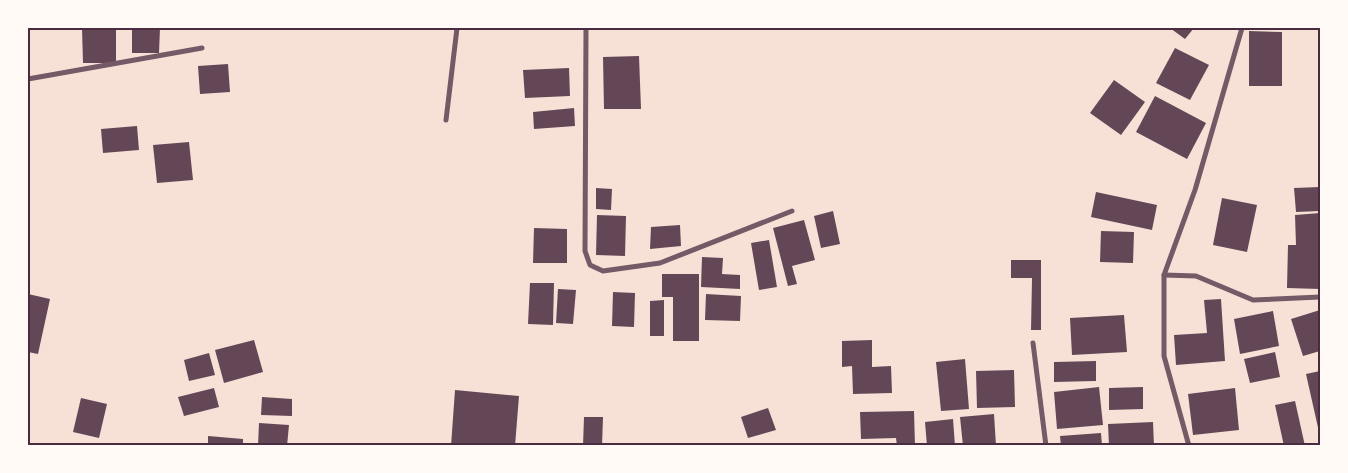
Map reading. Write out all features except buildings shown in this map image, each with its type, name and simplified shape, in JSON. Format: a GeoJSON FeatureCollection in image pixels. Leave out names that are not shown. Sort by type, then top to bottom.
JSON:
{"type":"FeatureCollection","features":[{"type":"Feature","properties":{"kind":"street"},"geometry":{"type":"LineString","coordinates":[[446,120],[457,28]]}},
{"type":"Feature","properties":{"kind":"street"},"geometry":{"type":"LineString","coordinates":[[586,28],[585,251],[590,265],[603,271],[660,262],[792,211]]}},
{"type":"Feature","properties":{"kind":"street"},"geometry":{"type":"LineString","coordinates":[[1189,446],[1164,356],[1164,275],[1195,190],[1242,28]]}},
{"type":"Feature","properties":{"kind":"street"},"geometry":{"type":"LineString","coordinates":[[28,79],[202,48]]}},
{"type":"Feature","properties":{"kind":"street"},"geometry":{"type":"LineString","coordinates":[[1164,275],[1196,276],[1253,300],[1320,297]]}},
{"type":"Feature","properties":{"kind":"street"},"geometry":{"type":"LineString","coordinates":[[1032,343],[1046,446]]}}]}
